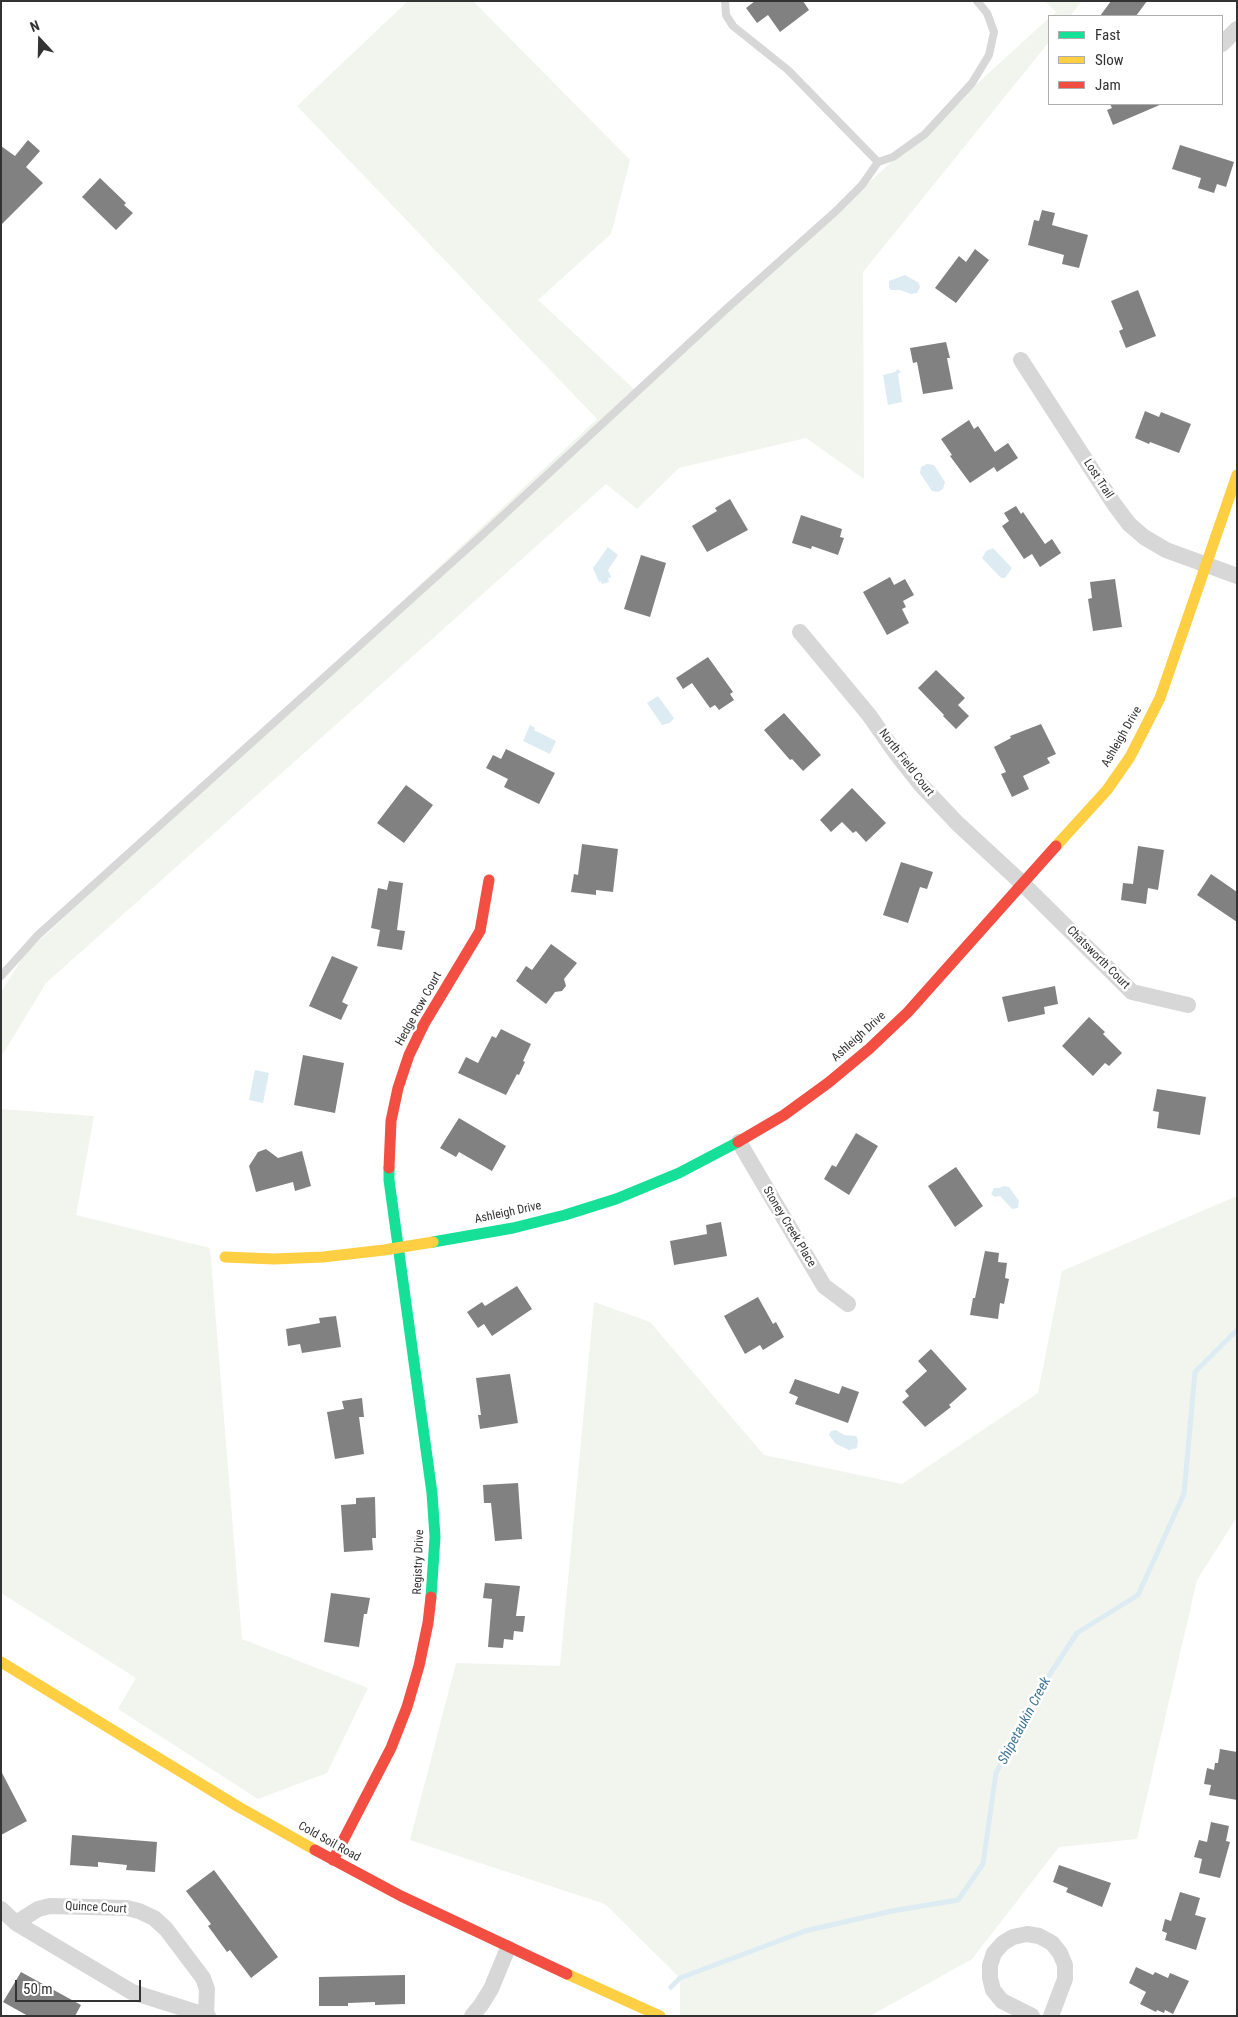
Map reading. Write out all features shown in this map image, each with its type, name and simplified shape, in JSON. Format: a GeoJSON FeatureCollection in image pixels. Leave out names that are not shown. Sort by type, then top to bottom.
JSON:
{"type":"FeatureCollection","features":[{"type":"Feature","properties":{"kind":"street"},"geometry":{"type":"LineString","coordinates":[[1223,43],[1237,29]]}},
{"type":"Feature","properties":{"kind":"street","name":"Lost Trail"},"geometry":{"type":"LineString","coordinates":[[1021,360],[1114,504],[1129,524],[1144,537],[1166,550],[1237,576]]}},
{"type":"Feature","properties":{"kind":"street","name":"Ashleigh Drive"},"geometry":{"type":"LineString","coordinates":[[225,1257],[323,1257],[513,1228],[565,1215],[616,1199],[679,1173],[739,1142],[784,1115],[828,1083],[869,1049],[908,1012],[1107,790],[1134,750],[1160,698],[1204,565],[1237,475]]}},
{"type":"Feature","properties":{"kind":"street","name":"North Field Court"},"geometry":{"type":"LineString","coordinates":[[800,632],[869,715],[921,785],[958,824],[1023,884]]}},
{"type":"Feature","properties":{"kind":"street","name":"Hedge Row Court"},"geometry":{"type":"LineString","coordinates":[[397,1247],[389,1180],[389,1150],[391,1121],[398,1088],[409,1055],[424,1024],[480,931],[489,880]]}},
{"type":"Feature","properties":{"kind":"street","name":"Chatsworth Court"},"geometry":{"type":"LineString","coordinates":[[1023,884],[1132,992],[1188,1005]]}},
{"type":"Feature","properties":{"kind":"street","name":"Stoney Creek Place"},"geometry":{"type":"LineString","coordinates":[[739,1142],[824,1286],[848,1304]]}},
{"type":"Feature","properties":{"kind":"street","name":"Registry Drive"},"geometry":{"type":"LineString","coordinates":[[333,1860],[391,1748],[407,1707],[428,1623],[433,1580],[435,1537],[432,1493],[397,1247]]}},
{"type":"Feature","properties":{"kind":"street","name":"Cold Soil Road"},"geometry":{"type":"LineString","coordinates":[[1,1662],[237,1806],[333,1860],[508,1948],[660,2016]]}},
{"type":"Feature","properties":{"kind":"street","name":"Quince Court"},"geometry":{"type":"LineString","coordinates":[[1,1909],[16,1923],[132,1992],[207,2016],[207,1989],[203,1978],[166,1929],[154,1918],[127,1908],[50,1906],[38,1909],[16,1923]]}},
{"type":"Feature","properties":{"kind":"street"},"geometry":{"type":"LineString","coordinates":[[1032,2016],[1002,2001],[994,1990],[990,1978],[990,1965],[998,1948],[1013,1937],[1026,1934],[1039,1936],[1052,1943],[1060,1953],[1065,1966],[1065,1979],[1050,2016]]}},
{"type":"Feature","properties":{"kind":"street"},"geometry":{"type":"LineString","coordinates":[[472,2016],[491,1989],[508,1948]]}},
{"type":"Feature","properties":{"kind":"lane"},"geometry":{"type":"LineString","coordinates":[[725,1],[726,15],[733,26],[788,70],[878,162]]}},
{"type":"Feature","properties":{"kind":"lane"},"geometry":{"type":"LineString","coordinates":[[1,976],[51,923],[480,537],[730,305],[836,210],[862,185],[878,162],[893,157],[925,134],[972,83],[989,55],[994,32],[987,13],[978,1]]}},
{"type":"Feature","properties":{"kind":"shaded area"},"geometry":{"type":"Polygon","coordinates":[[[408,1],[473,1],[630,160],[611,234],[538,300],[634,389],[864,187],[1048,19],[1048,43],[863,272],[864,479],[806,438],[679,468],[637,509],[606,484],[46,983],[1,1057],[1,992],[25,954],[597,419],[297,106],[408,1]]]}},
{"type":"Feature","properties":{"kind":"shaded area"},"geometry":{"type":"Polygon","coordinates":[[[1045,1],[1082,1],[1071,15],[1053,15],[1056,12],[1045,1]]]}},
{"type":"Feature","properties":{"kind":"shaded area"},"geometry":{"type":"Polygon","coordinates":[[[905,275],[919,283],[920,287],[917,293],[911,294],[889,288],[889,281],[905,275]]]}},
{"type":"Feature","properties":{"kind":"shaded area"},"geometry":{"type":"Polygon","coordinates":[[[898,369],[901,372],[898,374],[902,402],[888,405],[883,375],[895,372],[898,369]]]}},
{"type":"Feature","properties":{"kind":"shaded area"},"geometry":{"type":"Polygon","coordinates":[[[927,464],[934,465],[945,482],[943,489],[938,492],[932,491],[920,473],[921,467],[927,464]]]}},
{"type":"Feature","properties":{"kind":"shaded area"},"geometry":{"type":"Polygon","coordinates":[[[608,547],[618,555],[608,570],[611,577],[608,579],[609,582],[602,584],[601,581],[599,582],[593,568],[608,547]]]}},
{"type":"Feature","properties":{"kind":"shaded area"},"geometry":{"type":"Polygon","coordinates":[[[993,548],[1012,568],[1005,578],[1001,578],[982,558],[986,551],[993,548]]]}},
{"type":"Feature","properties":{"kind":"shaded area"},"geometry":{"type":"Polygon","coordinates":[[[658,696],[674,718],[670,723],[662,725],[647,703],[658,696]]]}},
{"type":"Feature","properties":{"kind":"shaded area"},"geometry":{"type":"Polygon","coordinates":[[[530,725],[535,728],[534,730],[556,741],[550,754],[523,741],[530,725]]]}},
{"type":"Feature","properties":{"kind":"shaded area"},"geometry":{"type":"Polygon","coordinates":[[[255,1070],[269,1073],[263,1103],[249,1100],[255,1070]]]}},
{"type":"Feature","properties":{"kind":"shaded area"},"geometry":{"type":"Polygon","coordinates":[[[1,1109],[94,1116],[76,1215],[210,1248],[242,1639],[368,1688],[327,1773],[258,1799],[118,1709],[136,1678],[1,1593],[1,1109]]]}},
{"type":"Feature","properties":{"kind":"shaded area"},"geometry":{"type":"Polygon","coordinates":[[[1009,1187],[1019,1201],[1018,1208],[1012,1209],[1000,1196],[995,1197],[991,1194],[994,1188],[1009,1187]]]}},
{"type":"Feature","properties":{"kind":"shaded area"},"geometry":{"type":"Polygon","coordinates":[[[1237,1196],[1237,1517],[1197,1580],[1137,1839],[1059,1847],[972,1959],[870,2016],[680,2016],[680,1978],[605,1904],[410,1840],[456,1663],[560,1666],[594,1302],[650,1322],[764,1455],[902,1484],[1038,1393],[1062,1271],[1237,1196]]]}},
{"type":"Feature","properties":{"kind":"shaded area"},"geometry":{"type":"Polygon","coordinates":[[[836,1430],[844,1435],[856,1436],[858,1440],[857,1448],[849,1450],[836,1444],[829,1435],[831,1431],[836,1430]]]}},
{"type":"Feature","properties":{"kind":"building"},"geometry":{"type":"Polygon","coordinates":[[[755,1],[803,1],[809,10],[780,32],[768,15],[757,23],[746,8],[755,1]]]}},
{"type":"Feature","properties":{"kind":"building"},"geometry":{"type":"Polygon","coordinates":[[[1111,1],[1147,1],[1137,15],[1101,15],[1111,1]]]}},
{"type":"Feature","properties":{"kind":"building"},"geometry":{"type":"Polygon","coordinates":[[[1110,105],[1160,105],[1113,125],[1107,110],[1112,108],[1110,105]]]}},
{"type":"Feature","properties":{"kind":"building"},"geometry":{"type":"Polygon","coordinates":[[[28,140],[40,151],[26,167],[43,183],[1,225],[1,146],[15,156],[28,140]]]}},
{"type":"Feature","properties":{"kind":"building"},"geometry":{"type":"Polygon","coordinates":[[[1180,145],[1234,162],[1226,187],[1217,184],[1214,193],[1198,188],[1201,178],[1172,169],[1180,145]]]}},
{"type":"Feature","properties":{"kind":"building"},"geometry":{"type":"Polygon","coordinates":[[[100,178],[126,203],[124,205],[133,213],[116,230],[82,197],[100,178]]]}},
{"type":"Feature","properties":{"kind":"building"},"geometry":{"type":"Polygon","coordinates":[[[1042,210],[1055,213],[1052,225],[1088,235],[1079,268],[1062,264],[1064,255],[1028,245],[1034,220],[1039,221],[1042,210]]]}},
{"type":"Feature","properties":{"kind":"building"},"geometry":{"type":"Polygon","coordinates":[[[975,249],[989,260],[956,303],[935,288],[959,256],[966,262],[975,249]]]}},
{"type":"Feature","properties":{"kind":"building"},"geometry":{"type":"Polygon","coordinates":[[[1138,290],[1156,336],[1126,348],[1119,331],[1123,329],[1111,301],[1138,290]]]}},
{"type":"Feature","properties":{"kind":"building"},"geometry":{"type":"Polygon","coordinates":[[[946,342],[950,358],[947,358],[953,389],[923,394],[917,362],[913,363],[910,348],[946,342]]]}},
{"type":"Feature","properties":{"kind":"building"},"geometry":{"type":"Polygon","coordinates":[[[1145,411],[1159,417],[1161,412],[1191,424],[1179,453],[1135,438],[1145,411]]]}},
{"type":"Feature","properties":{"kind":"building"},"geometry":{"type":"Polygon","coordinates":[[[969,420],[974,429],[978,426],[995,452],[1008,443],[1018,458],[997,472],[994,467],[970,483],[950,456],[952,455],[941,439],[969,420]]]}},
{"type":"Feature","properties":{"kind":"building"},"geometry":{"type":"Polygon","coordinates":[[[730,499],[748,530],[707,552],[692,526],[717,511],[715,508],[730,499]]]}},
{"type":"Feature","properties":{"kind":"building"},"geometry":{"type":"Polygon","coordinates":[[[1016,506],[1021,514],[1023,512],[1045,544],[1052,539],[1061,553],[1040,567],[1032,554],[1024,559],[1002,526],[1009,521],[1004,513],[1016,506]]]}},
{"type":"Feature","properties":{"kind":"building"},"geometry":{"type":"Polygon","coordinates":[[[801,515],[842,529],[840,537],[844,538],[838,555],[812,546],[811,549],[792,543],[801,515]]]}},
{"type":"Feature","properties":{"kind":"building"},"geometry":{"type":"Polygon","coordinates":[[[641,555],[666,563],[650,617],[624,609],[641,555]]]}},
{"type":"Feature","properties":{"kind":"building"},"geometry":{"type":"Polygon","coordinates":[[[890,577],[894,585],[905,579],[914,595],[903,601],[906,607],[902,609],[909,623],[887,635],[863,592],[890,577]]]}},
{"type":"Feature","properties":{"kind":"building"},"geometry":{"type":"Polygon","coordinates":[[[1115,579],[1122,627],[1093,631],[1088,599],[1092,598],[1090,582],[1115,579]]]}},
{"type":"Feature","properties":{"kind":"building"},"geometry":{"type":"Polygon","coordinates":[[[708,657],[733,692],[730,694],[734,700],[719,710],[715,705],[710,708],[692,683],[683,689],[676,678],[708,657]]]}},
{"type":"Feature","properties":{"kind":"building"},"geometry":{"type":"Polygon","coordinates":[[[936,670],[965,698],[958,705],[969,716],[956,729],[918,688],[936,670]]]}},
{"type":"Feature","properties":{"kind":"building"},"geometry":{"type":"Polygon","coordinates":[[[784,713],[821,755],[803,771],[792,759],[790,760],[764,730],[784,713]]]}},
{"type":"Feature","properties":{"kind":"building"},"geometry":{"type":"Polygon","coordinates":[[[1041,724],[1056,754],[1047,758],[1050,763],[1023,776],[1029,789],[1012,797],[1001,774],[1006,772],[994,747],[1011,738],[1010,736],[1041,724]]]}},
{"type":"Feature","properties":{"kind":"building"},"geometry":{"type":"Polygon","coordinates":[[[506,749],[555,773],[539,804],[504,787],[508,779],[486,768],[493,755],[501,759],[506,749]]]}},
{"type":"Feature","properties":{"kind":"building"},"geometry":{"type":"Polygon","coordinates":[[[406,785],[433,805],[404,843],[377,823],[406,785]]]}},
{"type":"Feature","properties":{"kind":"building"},"geometry":{"type":"Polygon","coordinates":[[[852,788],[886,823],[866,842],[856,831],[853,833],[842,822],[831,832],[820,820],[852,788]]]}},
{"type":"Feature","properties":{"kind":"building"},"geometry":{"type":"Polygon","coordinates":[[[582,844],[618,849],[613,892],[596,890],[596,895],[571,892],[574,874],[578,875],[582,844]]]}},
{"type":"Feature","properties":{"kind":"building"},"geometry":{"type":"Polygon","coordinates":[[[1138,846],[1164,850],[1158,890],[1148,888],[1146,904],[1121,900],[1123,883],[1133,884],[1138,846]]]}},
{"type":"Feature","properties":{"kind":"building"},"geometry":{"type":"Polygon","coordinates":[[[901,862],[933,872],[927,889],[920,887],[908,923],[883,915],[901,862]]]}},
{"type":"Feature","properties":{"kind":"building"},"geometry":{"type":"Polygon","coordinates":[[[1211,874],[1237,892],[1237,922],[1197,895],[1211,874]]]}},
{"type":"Feature","properties":{"kind":"building"},"geometry":{"type":"Polygon","coordinates":[[[389,881],[403,883],[397,930],[405,931],[402,950],[377,946],[380,930],[371,928],[378,888],[387,890],[389,881]]]}},
{"type":"Feature","properties":{"kind":"building"},"geometry":{"type":"Polygon","coordinates":[[[551,944],[577,963],[564,979],[566,986],[562,991],[555,992],[546,1004],[516,981],[526,966],[532,970],[551,944]]]}},
{"type":"Feature","properties":{"kind":"building"},"geometry":{"type":"Polygon","coordinates":[[[332,956],[358,967],[342,1002],[348,1005],[341,1020],[309,1006],[332,956]]]}},
{"type":"Feature","properties":{"kind":"building"},"geometry":{"type":"Polygon","coordinates":[[[1055,986],[1058,1004],[1044,1007],[1045,1014],[1008,1022],[1002,997],[1055,986]]]}},
{"type":"Feature","properties":{"kind":"building"},"geometry":{"type":"Polygon","coordinates":[[[1089,1017],[1105,1032],[1103,1034],[1122,1053],[1109,1066],[1105,1063],[1093,1076],[1062,1046],[1089,1017]]]}},
{"type":"Feature","properties":{"kind":"building"},"geometry":{"type":"Polygon","coordinates":[[[501,1029],[531,1044],[519,1075],[517,1074],[506,1095],[458,1073],[466,1057],[478,1063],[492,1036],[496,1038],[501,1029]]]}},
{"type":"Feature","properties":{"kind":"building"},"geometry":{"type":"Polygon","coordinates":[[[303,1055],[344,1063],[335,1113],[294,1105],[303,1055]]]}},
{"type":"Feature","properties":{"kind":"building"},"geometry":{"type":"Polygon","coordinates":[[[1157,1089],[1206,1097],[1200,1135],[1157,1128],[1159,1112],[1153,1111],[1157,1089]]]}},
{"type":"Feature","properties":{"kind":"building"},"geometry":{"type":"Polygon","coordinates":[[[459,1118],[506,1146],[492,1171],[459,1152],[456,1157],[440,1148],[459,1118]]]}},
{"type":"Feature","properties":{"kind":"building"},"geometry":{"type":"Polygon","coordinates":[[[856,1133],[878,1146],[849,1195],[824,1179],[832,1165],[836,1167],[856,1133]]]}},
{"type":"Feature","properties":{"kind":"building"},"geometry":{"type":"Polygon","coordinates":[[[266,1149],[278,1158],[302,1151],[311,1186],[295,1191],[293,1182],[256,1192],[249,1166],[258,1152],[266,1149]]]}},
{"type":"Feature","properties":{"kind":"building"},"geometry":{"type":"Polygon","coordinates":[[[956,1167],[983,1206],[955,1227],[928,1186],[956,1167]]]}},
{"type":"Feature","properties":{"kind":"building"},"geometry":{"type":"Polygon","coordinates":[[[721,1222],[727,1256],[674,1265],[670,1241],[707,1234],[706,1225],[721,1222]]]}},
{"type":"Feature","properties":{"kind":"building"},"geometry":{"type":"Polygon","coordinates":[[[985,1251],[999,1253],[998,1262],[1007,1263],[1005,1278],[1009,1279],[1004,1304],[1000,1303],[998,1319],[970,1315],[985,1251]]]}},
{"type":"Feature","properties":{"kind":"building"},"geometry":{"type":"Polygon","coordinates":[[[517,1286],[532,1309],[492,1336],[484,1324],[478,1328],[467,1312],[482,1302],[485,1306],[517,1286]]]}},
{"type":"Feature","properties":{"kind":"building"},"geometry":{"type":"Polygon","coordinates":[[[758,1297],[773,1324],[776,1322],[784,1337],[763,1350],[760,1345],[745,1354],[724,1316],[758,1297]]]}},
{"type":"Feature","properties":{"kind":"building"},"geometry":{"type":"Polygon","coordinates":[[[336,1316],[341,1347],[302,1353],[300,1344],[288,1346],[286,1329],[320,1323],[319,1318],[336,1316]]]}},
{"type":"Feature","properties":{"kind":"building"},"geometry":{"type":"Polygon","coordinates":[[[931,1349],[967,1389],[949,1405],[951,1407],[925,1427],[902,1402],[909,1396],[905,1391],[927,1371],[918,1361],[931,1349]]]}},
{"type":"Feature","properties":{"kind":"building"},"geometry":{"type":"Polygon","coordinates":[[[510,1374],[518,1423],[480,1429],[478,1415],[481,1415],[476,1378],[510,1374]]]}},
{"type":"Feature","properties":{"kind":"building"},"geometry":{"type":"Polygon","coordinates":[[[795,1379],[839,1394],[842,1386],[859,1392],[848,1423],[795,1404],[798,1397],[789,1393],[795,1379]]]}},
{"type":"Feature","properties":{"kind":"building"},"geometry":{"type":"Polygon","coordinates":[[[362,1398],[364,1417],[359,1417],[364,1454],[335,1459],[327,1412],[344,1409],[342,1401],[362,1398]]]}},
{"type":"Feature","properties":{"kind":"building"},"geometry":{"type":"Polygon","coordinates":[[[518,1483],[522,1539],[495,1541],[491,1503],[484,1503],[483,1485],[518,1483]]]}},
{"type":"Feature","properties":{"kind":"building"},"geometry":{"type":"Polygon","coordinates":[[[375,1497],[376,1538],[372,1538],[373,1550],[344,1552],[341,1505],[356,1504],[356,1498],[375,1497]]]}},
{"type":"Feature","properties":{"kind":"building"},"geometry":{"type":"Polygon","coordinates":[[[485,1583],[520,1586],[516,1616],[525,1616],[523,1632],[514,1631],[513,1640],[504,1639],[503,1648],[488,1647],[492,1599],[483,1598],[485,1583]]]}},
{"type":"Feature","properties":{"kind":"building"},"geometry":{"type":"Polygon","coordinates":[[[331,1593],[370,1598],[367,1614],[364,1614],[359,1647],[324,1642],[331,1593]]]}},
{"type":"Feature","properties":{"kind":"building"},"geometry":{"type":"Polygon","coordinates":[[[1220,1749],[1237,1752],[1237,1800],[1209,1795],[1211,1785],[1204,1784],[1207,1768],[1214,1770],[1215,1763],[1218,1763],[1220,1749]]]}},
{"type":"Feature","properties":{"kind":"building"},"geometry":{"type":"Polygon","coordinates":[[[1,1771],[27,1821],[1,1835],[1,1771]]]}},
{"type":"Feature","properties":{"kind":"building"},"geometry":{"type":"Polygon","coordinates":[[[1211,1822],[1229,1826],[1226,1841],[1230,1842],[1220,1878],[1199,1873],[1202,1859],[1194,1857],[1199,1840],[1207,1842],[1211,1822]]]}},
{"type":"Feature","properties":{"kind":"building"},"geometry":{"type":"Polygon","coordinates":[[[72,1835],[157,1842],[155,1872],[126,1870],[127,1865],[98,1862],[98,1867],[70,1865],[72,1835]]]}},
{"type":"Feature","properties":{"kind":"building"},"geometry":{"type":"Polygon","coordinates":[[[1059,1865],[1111,1883],[1102,1907],[1066,1892],[1068,1888],[1053,1882],[1059,1865]]]}},
{"type":"Feature","properties":{"kind":"building"},"geometry":{"type":"Polygon","coordinates":[[[214,1870],[278,1957],[251,1978],[230,1950],[227,1952],[208,1926],[211,1924],[186,1891],[214,1870]]]}},
{"type":"Feature","properties":{"kind":"building"},"geometry":{"type":"Polygon","coordinates":[[[1180,1892],[1200,1898],[1195,1915],[1206,1918],[1196,1950],[1165,1940],[1167,1933],[1162,1931],[1165,1919],[1171,1921],[1180,1892]]]}},
{"type":"Feature","properties":{"kind":"building"},"geometry":{"type":"Polygon","coordinates":[[[1136,1967],[1153,1975],[1155,1972],[1168,1978],[1170,1973],[1189,1981],[1173,2014],[1165,2010],[1164,2013],[1157,2010],[1156,2012],[1140,2004],[1146,1992],[1129,1983],[1136,1967]]]}},
{"type":"Feature","properties":{"kind":"building"},"geometry":{"type":"Polygon","coordinates":[[[21,1972],[81,2005],[75,2016],[28,2016],[3,2002],[21,1972]]]}},
{"type":"Feature","properties":{"kind":"building"},"geometry":{"type":"Polygon","coordinates":[[[405,1975],[405,2004],[375,2005],[375,2002],[348,2003],[348,2006],[319,2006],[319,1977],[405,1975]]]}},
{"type":"Feature","properties":{"kind":"waterway","name":"Shipetaukin Creek"},"geometry":{"type":"LineString","coordinates":[[671,1987],[680,1978],[805,1931],[892,1911],[958,1900],[983,1864],[996,1773],[1042,1686],[1077,1633],[1138,1595],[1184,1494],[1195,1372],[1237,1330]]}},
{"type":"Feature","properties":{"kind":"traffic: fast"},"geometry":{"type":"LineString","coordinates":[[433,1242],[513,1228],[565,1215],[616,1199],[679,1173],[738,1142]]}},
{"type":"Feature","properties":{"kind":"traffic: fast"},"geometry":{"type":"LineString","coordinates":[[389,1168],[389,1180],[432,1493],[435,1537],[431,1597]]}},
{"type":"Feature","properties":{"kind":"traffic: slow"},"geometry":{"type":"LineString","coordinates":[[1056,846],[1107,790],[1130,757],[1160,698],[1237,475]]}},
{"type":"Feature","properties":{"kind":"traffic: slow"},"geometry":{"type":"LineString","coordinates":[[225,1257],[274,1259],[323,1257],[433,1242]]}},
{"type":"Feature","properties":{"kind":"traffic: slow"},"geometry":{"type":"LineString","coordinates":[[1,1662],[237,1806],[315,1850]]}},
{"type":"Feature","properties":{"kind":"traffic: slow"},"geometry":{"type":"LineString","coordinates":[[567,1974],[660,2016]]}},
{"type":"Feature","properties":{"kind":"traffic: jam"},"geometry":{"type":"LineString","coordinates":[[738,1142],[784,1115],[828,1083],[869,1049],[908,1012],[1056,846]]}},
{"type":"Feature","properties":{"kind":"traffic: jam"},"geometry":{"type":"LineString","coordinates":[[389,1168],[391,1121],[398,1088],[409,1055],[424,1024],[480,931],[489,880]]}},
{"type":"Feature","properties":{"kind":"traffic: jam"},"geometry":{"type":"LineString","coordinates":[[333,1860],[391,1748],[407,1707],[419,1666],[431,1597]]}},
{"type":"Feature","properties":{"kind":"traffic: jam"},"geometry":{"type":"LineString","coordinates":[[315,1850],[401,1896],[567,1974]]}}]}
